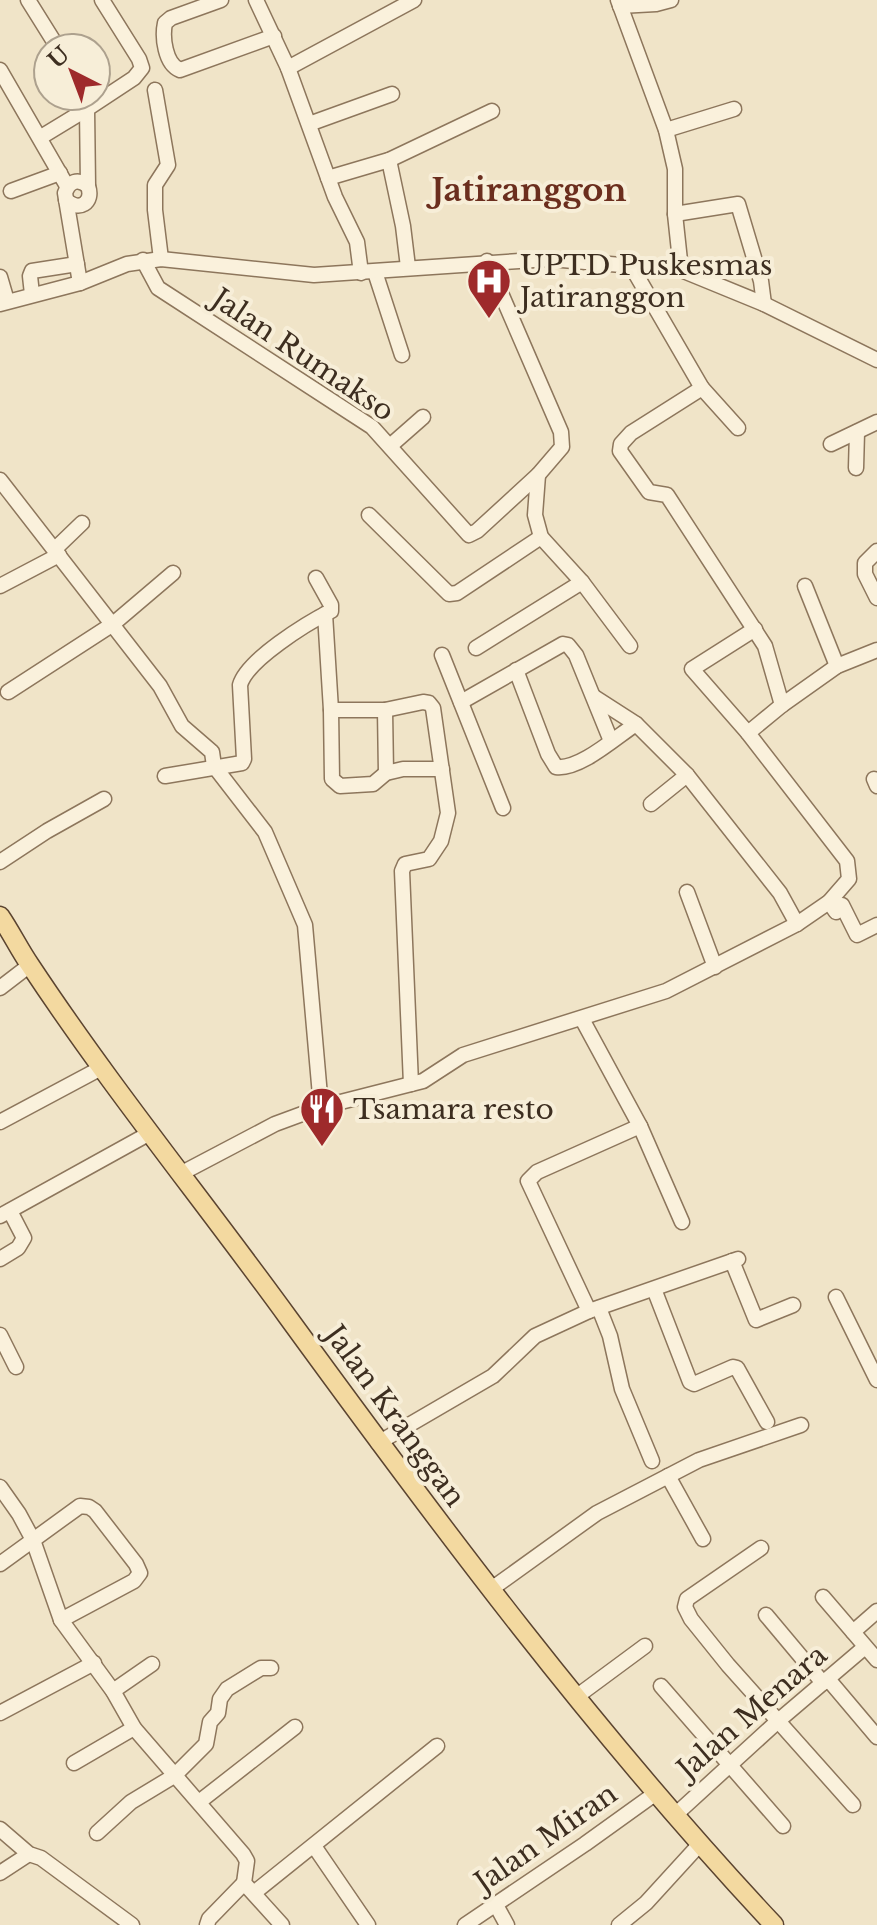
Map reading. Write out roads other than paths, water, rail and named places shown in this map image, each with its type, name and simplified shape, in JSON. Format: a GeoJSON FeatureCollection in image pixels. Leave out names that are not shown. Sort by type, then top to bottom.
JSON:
{"type":"FeatureCollection","features":[{"type":"Feature","properties":{"kind":"main road","name":"Jalan Kranggan"},"geometry":{"type":"LineString","coordinates":[[0,916],[30,965],[150,1133],[490,1590],[674,1816],[774,1925]]}},
{"type":"Feature","properties":{"kind":"street"},"geometry":{"type":"LineString","coordinates":[[28,0],[48,32]]}},
{"type":"Feature","properties":{"kind":"street"},"geometry":{"type":"LineString","coordinates":[[102,0],[142,68],[134,78],[112,90]]}},
{"type":"Feature","properties":{"kind":"street"},"geometry":{"type":"LineString","coordinates":[[221,0],[165,23],[163,31],[169,62],[173,67],[180,70],[274,36]]}},
{"type":"Feature","properties":{"kind":"street"},"geometry":{"type":"LineString","coordinates":[[256,0],[288,68],[335,197],[357,242],[402,355]]}},
{"type":"Feature","properties":{"kind":"street"},"geometry":{"type":"LineString","coordinates":[[288,68],[414,0]]}},
{"type":"Feature","properties":{"kind":"street"},"geometry":{"type":"LineString","coordinates":[[671,0],[656,4],[619,3],[666,130],[675,169],[675,214],[681,270]]}},
{"type":"Feature","properties":{"kind":"street"},"geometry":{"type":"LineString","coordinates":[[0,70],[41,137],[73,205],[81,206],[88,202],[91,194],[88,186],[89,112]]}},
{"type":"Feature","properties":{"kind":"street"},"geometry":{"type":"LineString","coordinates":[[155,90],[168,165],[155,185],[161,259]]}},
{"type":"Feature","properties":{"kind":"street"},"geometry":{"type":"LineString","coordinates":[[309,124],[392,94]]}},
{"type":"Feature","properties":{"kind":"street"},"geometry":{"type":"LineString","coordinates":[[666,130],[734,109]]}},
{"type":"Feature","properties":{"kind":"street"},"geometry":{"type":"LineString","coordinates":[[328,178],[389,160],[492,111]]}},
{"type":"Feature","properties":{"kind":"street"},"geometry":{"type":"LineString","coordinates":[[41,137],[76,112]]}},
{"type":"Feature","properties":{"kind":"street"},"geometry":{"type":"LineString","coordinates":[[389,160],[408,267]]}},
{"type":"Feature","properties":{"kind":"street"},"geometry":{"type":"LineString","coordinates":[[11,191],[65,186],[74,181],[82,181],[88,186]]}},
{"type":"Feature","properties":{"kind":"street"},"geometry":{"type":"LineString","coordinates":[[65,186],[80,283]]}},
{"type":"Feature","properties":{"kind":"street"},"geometry":{"type":"LineString","coordinates":[[675,214],[738,204],[761,281],[764,304]]}},
{"type":"Feature","properties":{"kind":"street"},"geometry":{"type":"LineString","coordinates":[[0,277],[4,303],[80,283],[143,260],[161,259],[314,275],[487,261],[550,259],[630,264],[681,270],[764,304],[877,360]]}},
{"type":"Feature","properties":{"kind":"street","name":"Jalan Rumakso"},"geometry":{"type":"LineString","coordinates":[[143,260],[158,288],[372,427],[469,535],[538,475]]}},
{"type":"Feature","properties":{"kind":"street"},"geometry":{"type":"LineString","coordinates":[[487,261],[561,432],[562,447],[538,475],[535,515],[541,537],[582,582],[630,646]]}},
{"type":"Feature","properties":{"kind":"street"},"geometry":{"type":"LineString","coordinates":[[32,294],[32,271],[77,264]]}},
{"type":"Feature","properties":{"kind":"street"},"geometry":{"type":"LineString","coordinates":[[630,264],[702,388],[738,428]]}},
{"type":"Feature","properties":{"kind":"street"},"geometry":{"type":"LineString","coordinates":[[702,388],[631,433],[621,444],[620,451],[649,492],[667,495],[755,629],[765,646],[782,705]]}},
{"type":"Feature","properties":{"kind":"street"},"geometry":{"type":"LineString","coordinates":[[390,446],[423,417]]}},
{"type":"Feature","properties":{"kind":"street"},"geometry":{"type":"LineString","coordinates":[[831,444],[877,422]]}},
{"type":"Feature","properties":{"kind":"street"},"geometry":{"type":"LineString","coordinates":[[856,468],[857,432]]}},
{"type":"Feature","properties":{"kind":"street"},"geometry":{"type":"LineString","coordinates":[[0,480],[160,686],[182,726],[212,752],[214,766],[265,832],[305,925],[321,1107]]}},
{"type":"Feature","properties":{"kind":"street"},"geometry":{"type":"LineString","coordinates":[[369,515],[449,594],[457,593],[483,577],[541,537]]}},
{"type":"Feature","properties":{"kind":"street"},"geometry":{"type":"LineString","coordinates":[[0,586],[57,552],[82,523]]}},
{"type":"Feature","properties":{"kind":"street"},"geometry":{"type":"LineString","coordinates":[[877,551],[865,563],[865,574],[877,598]]}},
{"type":"Feature","properties":{"kind":"street"},"geometry":{"type":"LineString","coordinates":[[8,692],[113,624],[173,573]]}},
{"type":"Feature","properties":{"kind":"street"},"geometry":{"type":"LineString","coordinates":[[165,776],[238,764],[244,759],[240,685],[247,669],[331,611],[331,605],[316,578]]}},
{"type":"Feature","properties":{"kind":"street"},"geometry":{"type":"LineString","coordinates":[[476,648],[582,582]]}},
{"type":"Feature","properties":{"kind":"street"},"geometry":{"type":"LineString","coordinates":[[805,586],[837,666]]}},
{"type":"Feature","properties":{"kind":"street"},"geometry":{"type":"LineString","coordinates":[[325,614],[332,779],[340,786],[373,784],[386,773],[403,769],[442,769]]}},
{"type":"Feature","properties":{"kind":"street"},"geometry":{"type":"LineString","coordinates":[[180,1174],[275,1124],[321,1107],[423,1081],[463,1055],[666,991],[797,924],[829,902],[849,879],[847,861],[748,733],[692,669],[755,629]]}},
{"type":"Feature","properties":{"kind":"street"},"geometry":{"type":"LineString","coordinates":[[461,702],[563,644],[568,645],[576,655],[611,741]]}},
{"type":"Feature","properties":{"kind":"street"},"geometry":{"type":"LineString","coordinates":[[748,733],[837,666],[877,650]]}},
{"type":"Feature","properties":{"kind":"street"},"geometry":{"type":"LineString","coordinates":[[442,655],[503,808]]}},
{"type":"Feature","properties":{"kind":"street"},"geometry":{"type":"LineString","coordinates":[[516,670],[548,754],[556,767],[570,766],[593,755],[636,724]]}},
{"type":"Feature","properties":{"kind":"street"},"geometry":{"type":"LineString","coordinates":[[594,697],[636,724],[687,775],[780,893],[797,924]]}},
{"type":"Feature","properties":{"kind":"street"},"geometry":{"type":"LineString","coordinates":[[331,710],[385,710],[429,703],[433,708],[448,813],[441,841],[429,859],[405,864],[402,871],[411,1084]]}},
{"type":"Feature","properties":{"kind":"street"},"geometry":{"type":"LineString","coordinates":[[385,710],[386,773]]}},
{"type":"Feature","properties":{"kind":"street"},"geometry":{"type":"LineString","coordinates":[[651,804],[687,775]]}},
{"type":"Feature","properties":{"kind":"street"},"geometry":{"type":"LineString","coordinates":[[0,862],[104,799]]}},
{"type":"Feature","properties":{"kind":"street"},"geometry":{"type":"LineString","coordinates":[[687,892],[715,967]]}},
{"type":"Feature","properties":{"kind":"street"},"geometry":{"type":"LineString","coordinates":[[829,902],[836,912],[842,905],[857,935],[877,925]]}},
{"type":"Feature","properties":{"kind":"street"},"geometry":{"type":"LineString","coordinates":[[0,988],[30,965]]}},
{"type":"Feature","properties":{"kind":"street"},"geometry":{"type":"LineString","coordinates":[[582,1019],[640,1126],[682,1222]]}},
{"type":"Feature","properties":{"kind":"street"},"geometry":{"type":"LineString","coordinates":[[0,1122],[103,1067]]}},
{"type":"Feature","properties":{"kind":"street"},"geometry":{"type":"LineString","coordinates":[[640,1126],[537,1172],[528,1181],[610,1336],[622,1389],[652,1461]]}},
{"type":"Feature","properties":{"kind":"street"},"geometry":{"type":"LineString","coordinates":[[0,1259],[18,1248],[24,1238],[3,1212],[150,1133]]}},
{"type":"Feature","properties":{"kind":"street"},"geometry":{"type":"LineString","coordinates":[[378,1443],[493,1376],[535,1336],[594,1310],[735,1260],[756,1320],[793,1305]]}},
{"type":"Feature","properties":{"kind":"street"},"geometry":{"type":"LineString","coordinates":[[654,1289],[690,1382],[694,1384],[737,1368],[767,1422]]}},
{"type":"Feature","properties":{"kind":"street"},"geometry":{"type":"LineString","coordinates":[[836,1297],[877,1380]]}},
{"type":"Feature","properties":{"kind":"street"},"geometry":{"type":"LineString","coordinates":[[0,1335],[16,1367]]}},
{"type":"Feature","properties":{"kind":"street"},"geometry":{"type":"LineString","coordinates":[[490,1590],[597,1513],[725,1450],[801,1425]]}},
{"type":"Feature","properties":{"kind":"street"},"geometry":{"type":"LineString","coordinates":[[668,1476],[703,1539]]}},
{"type":"Feature","properties":{"kind":"street"},"geometry":{"type":"LineString","coordinates":[[0,1487],[33,1540],[61,1620],[113,1691],[134,1728],[243,1854],[247,1861],[249,1888],[282,1925]]}},
{"type":"Feature","properties":{"kind":"street"},"geometry":{"type":"LineString","coordinates":[[0,1564],[80,1506],[85,1506],[100,1517],[140,1569],[134,1581],[61,1620]]}},
{"type":"Feature","properties":{"kind":"street"},"geometry":{"type":"LineString","coordinates":[[761,1548],[687,1599],[685,1604],[691,1619],[853,1805]]}},
{"type":"Feature","properties":{"kind":"street"},"geometry":{"type":"LineString","coordinates":[[823,1597],[877,1660]]}},
{"type":"Feature","properties":{"kind":"street","name":"Jalan Menara"},"geometry":{"type":"LineString","coordinates":[[853,1632],[877,1611]]}},
{"type":"Feature","properties":{"kind":"street"},"geometry":{"type":"LineString","coordinates":[[766,1615],[877,1737]]}},
{"type":"Feature","properties":{"kind":"street"},"geometry":{"type":"LineString","coordinates":[[576,1697],[645,1646]]}},
{"type":"Feature","properties":{"kind":"street","name":"Jalan Menara"},"geometry":{"type":"LineString","coordinates":[[674,1816],[865,1647]]}},
{"type":"Feature","properties":{"kind":"street"},"geometry":{"type":"LineString","coordinates":[[0,1713],[94,1663]]}},
{"type":"Feature","properties":{"kind":"street"},"geometry":{"type":"LineString","coordinates":[[113,1691],[152,1664]]}},
{"type":"Feature","properties":{"kind":"street"},"geometry":{"type":"LineString","coordinates":[[97,1833],[131,1802],[174,1776],[206,1744],[210,1722],[218,1713],[220,1699],[227,1689],[261,1668],[271,1668]]}},
{"type":"Feature","properties":{"kind":"street"},"geometry":{"type":"LineString","coordinates":[[661,1686],[783,1826]]}},
{"type":"Feature","properties":{"kind":"street"},"geometry":{"type":"LineString","coordinates":[[199,1802],[295,1727]]}},
{"type":"Feature","properties":{"kind":"street"},"geometry":{"type":"LineString","coordinates":[[74,1763],[134,1728]]}},
{"type":"Feature","properties":{"kind":"street"},"geometry":{"type":"LineString","coordinates":[[207,1925],[209,1919],[249,1888],[314,1846],[437,1746]]}},
{"type":"Feature","properties":{"kind":"street","name":"Jalan Miran"},"geometry":{"type":"LineString","coordinates":[[465,1925],[656,1793]]}},
{"type":"Feature","properties":{"kind":"street"},"geometry":{"type":"LineString","coordinates":[[0,1829],[29,1854],[41,1858],[132,1925]]}},
{"type":"Feature","properties":{"kind":"street"},"geometry":{"type":"LineString","coordinates":[[619,1925],[646,1903],[699,1845]]}},
{"type":"Feature","properties":{"kind":"street"},"geometry":{"type":"LineString","coordinates":[[314,1846],[368,1925]]}},
{"type":"Feature","properties":{"kind":"street"},"geometry":{"type":"LineString","coordinates":[[0,1873],[29,1854]]}},
{"type":"Feature","properties":{"kind":"street"},"geometry":{"type":"LineString","coordinates":[[496,1905],[507,1925]]}},
{"type":"Feature","properties":{"kind":"place","name":"UPTD Puskesmas Jatiranggon"},"geometry":{"type":"Point","coordinates":[489,320]}},
{"type":"Feature","properties":{"kind":"place","name":"Tsamara resto"},"geometry":{"type":"Point","coordinates":[322,1148]}},
{"type":"Feature","properties":{"kind":"district","name":"Jatiranggon"},"geometry":{"type":"Point","coordinates":[529,190]}}]}
